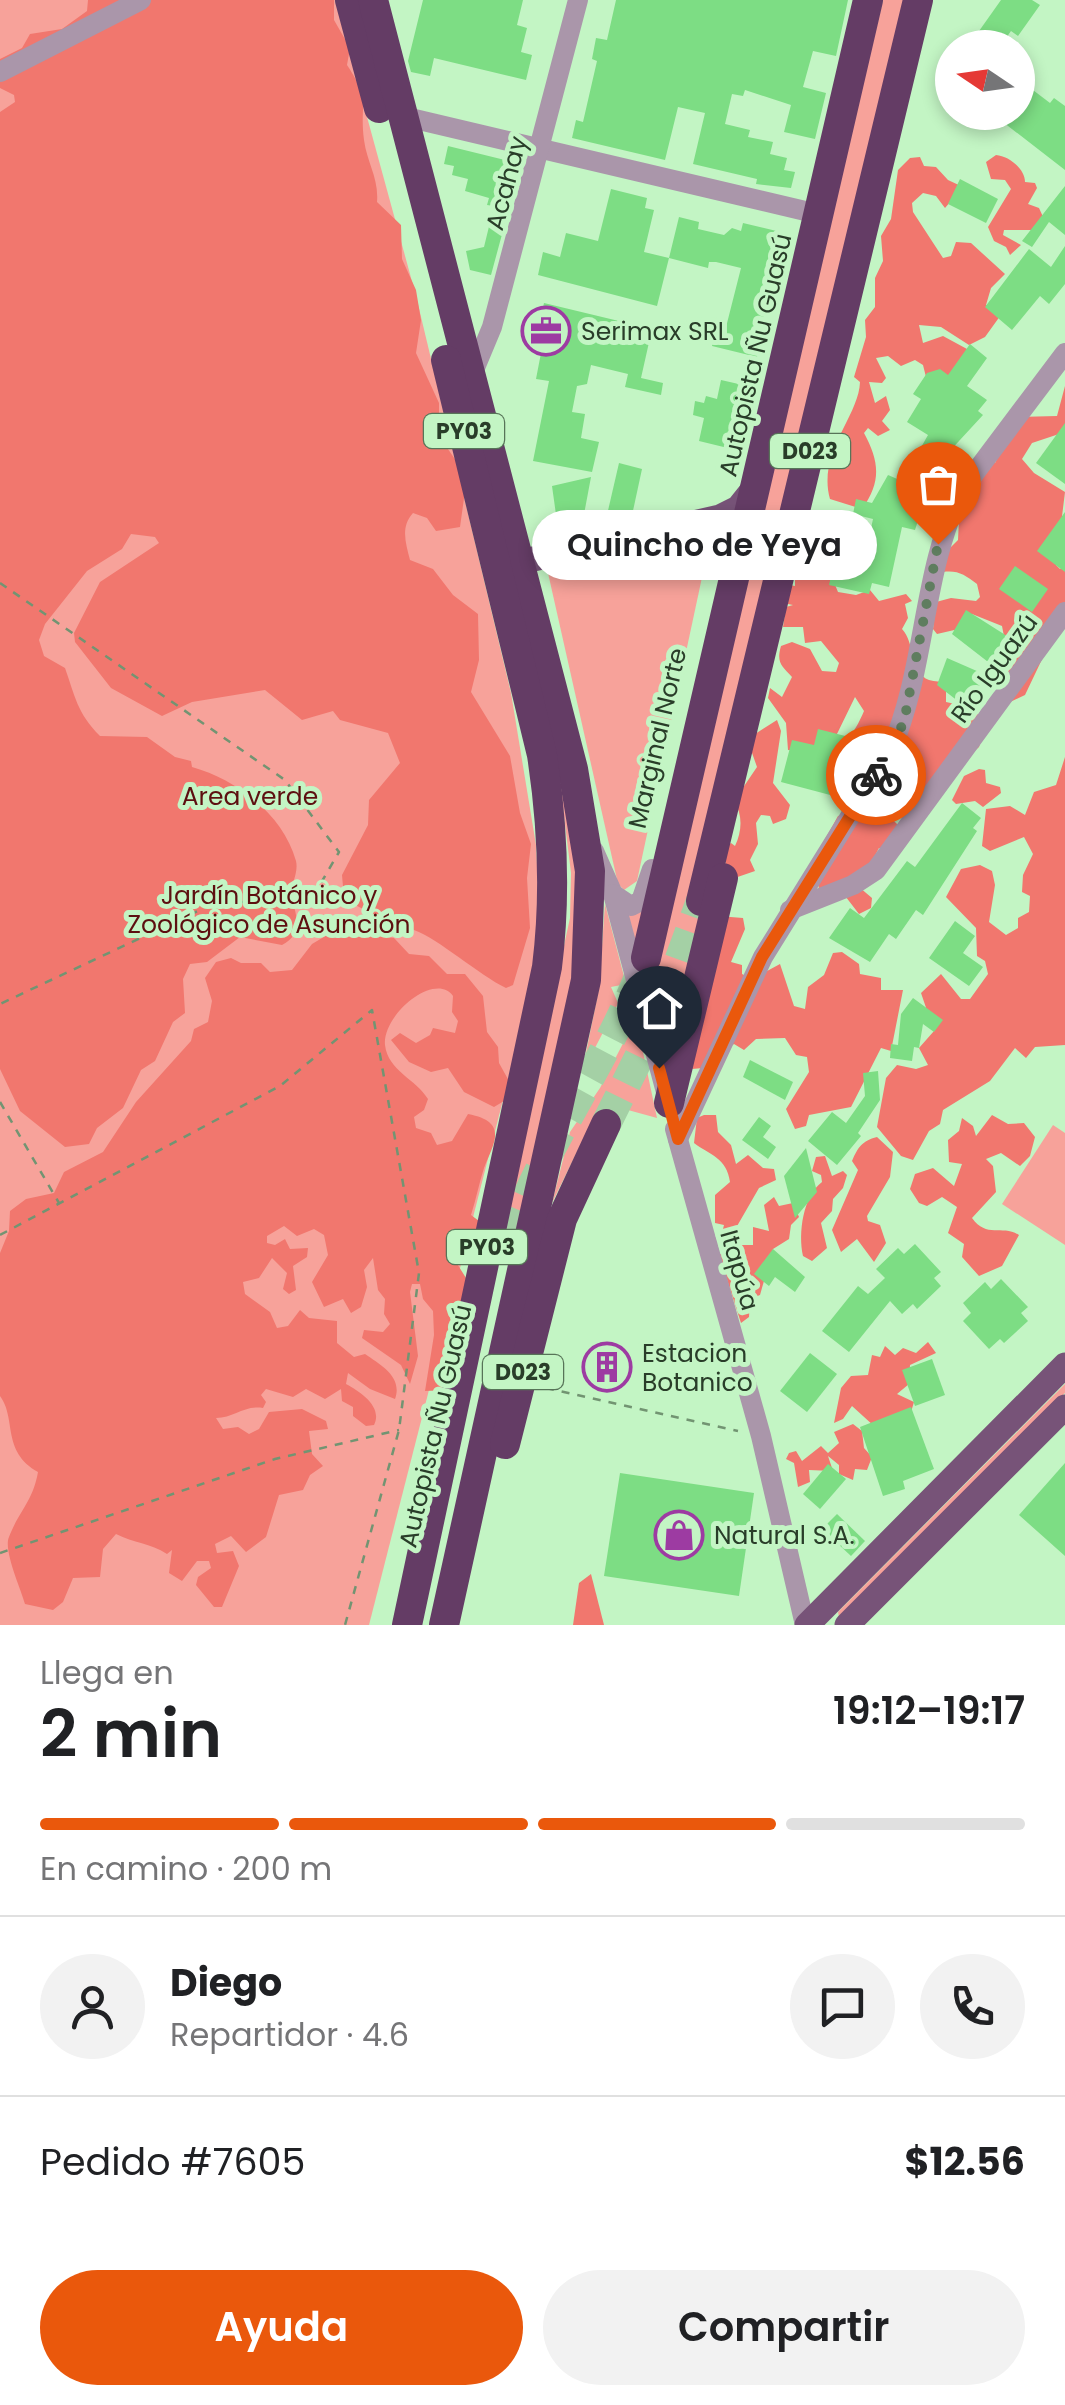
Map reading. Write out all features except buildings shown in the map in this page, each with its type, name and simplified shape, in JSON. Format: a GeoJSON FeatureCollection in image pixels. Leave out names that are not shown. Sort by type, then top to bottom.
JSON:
{"type":"FeatureCollection","features":[{"type":"Feature","properties":{"kind":"highway","name":"PY03"},"geometry":{"type":"LineString","coordinates":[[350,0],[452,381],[542,755],[554,866],[547,967],[407,1625]]}},
{"type":"Feature","properties":{"kind":"highway","name":"PY03"},"geometry":{"type":"LineString","coordinates":[[373,0],[586,831],[591,908],[586,980],[444,1625]]}},
{"type":"Feature","properties":{"kind":"highway","name":"Autopista Ñu Guasú"},"geometry":{"type":"LineString","coordinates":[[646,958],[727,563],[754,488],[868,0]]}},
{"type":"Feature","properties":{"kind":"highway","name":"D023"},"geometry":{"type":"LineString","coordinates":[[701,901],[918,0]]}},
{"type":"Feature","properties":{"kind":"highway"},"geometry":{"type":"LineString","coordinates":[[668,1103],[796,564],[809,454]]}},
{"type":"Feature","properties":{"kind":"highway","name":"D023"},"geometry":{"type":"LineString","coordinates":[[453,1625],[562,1219],[606,1124]]}},
{"type":"Feature","properties":{"kind":"highway","name":"Autopista Ñu Guasú"},"geometry":{"type":"LineString","coordinates":[[416,1625],[510,1239]]}},
{"type":"Feature","properties":{"kind":"main road"},"geometry":{"type":"LineString","coordinates":[[520,562],[720,517],[738,508],[754,488]]}},
{"type":"Feature","properties":{"kind":"main road"},"geometry":{"type":"LineString","coordinates":[[674,527],[696,534],[727,563]]}},
{"type":"Feature","properties":{"kind":"main road"},"geometry":{"type":"LineString","coordinates":[[806,1625],[1065,1364]]}},
{"type":"Feature","properties":{"kind":"main road"},"geometry":{"type":"LineString","coordinates":[[847,1625],[1065,1407]]}},
{"type":"Feature","properties":{"kind":"street"},"geometry":{"type":"LineString","coordinates":[[0,72],[141,0]]}},
{"type":"Feature","properties":{"kind":"street","name":"Acahay"},"geometry":{"type":"LineString","coordinates":[[472,375],[492,327],[578,0]]}},
{"type":"Feature","properties":{"kind":"street"},"geometry":{"type":"LineString","coordinates":[[402,116],[818,214]]}},
{"type":"Feature","properties":{"kind":"street"},"geometry":{"type":"LineString","coordinates":[[678,1139],[762,957],[890,752],[904,722],[938,544],[950,514],[962,490],[1058,376],[1065,353]]}},
{"type":"Feature","properties":{"kind":"street","name":"Marginal Norte"},"geometry":{"type":"LineString","coordinates":[[613,894],[631,906],[647,891],[717,586],[727,563]]}},
{"type":"Feature","properties":{"kind":"street","name":"Río Iguazú"},"geometry":{"type":"LineString","coordinates":[[790,910],[854,886],[876,870],[1065,612]]}},
{"type":"Feature","properties":{"kind":"street","name":"Itapúa"},"geometry":{"type":"LineString","coordinates":[[586,831],[613,894],[678,1139],[701,1192],[806,1625]]}},
{"type":"Feature","properties":{"kind":"path"},"geometry":{"type":"LineString","coordinates":[[0,583],[285,780],[339,852],[311,900],[215,903],[0,1004]]}},
{"type":"Feature","properties":{"kind":"path"},"geometry":{"type":"LineString","coordinates":[[0,1235],[280,1086],[372,1010],[419,1273],[399,1430],[345,1625]]}},
{"type":"Feature","properties":{"kind":"path"},"geometry":{"type":"LineString","coordinates":[[0,1102],[59,1203]]}},
{"type":"Feature","properties":{"kind":"path"},"geometry":{"type":"LineString","coordinates":[[520,1382],[760,1436]]}},
{"type":"Feature","properties":{"kind":"path"},"geometry":{"type":"LineString","coordinates":[[0,1553],[275,1460],[399,1430]]}},
{"type":"Feature","properties":{"kind":"green space","name":"Jardín Botánico y Zoológico de Asunción"},"geometry":{"type":"Polygon","coordinates":[[[0,0],[335,0],[416,296],[511,693],[536,845],[540,924],[530,994],[369,1625],[0,1625],[0,0]]]}},
{"type":"Feature","properties":{"kind":"green space"},"geometry":{"type":"Polygon","coordinates":[[[88,0],[334,0],[334,20],[350,48],[347,65],[362,95],[364,140],[377,202],[401,225],[402,259],[416,290],[421,320],[416,353],[439,403],[439,436],[461,468],[466,484],[460,527],[436,531],[427,518],[413,513],[405,530],[407,548],[410,560],[433,569],[453,595],[478,614],[479,660],[471,692],[510,756],[520,813],[531,844],[527,878],[530,928],[513,985],[506,988],[424,935],[344,898],[342,875],[368,825],[369,800],[400,763],[388,733],[340,720],[333,711],[302,720],[265,690],[192,702],[162,716],[111,688],[75,642],[74,633],[100,582],[159,543],[155,537],[131,534],[122,549],[87,571],[45,624],[39,640],[44,656],[65,668],[81,712],[100,736],[147,737],[175,757],[191,761],[192,767],[242,790],[270,814],[296,861],[291,894],[297,925],[293,936],[282,945],[240,937],[207,962],[190,964],[183,979],[185,1013],[173,1022],[155,1061],[141,1070],[123,1108],[97,1128],[89,1144],[65,1147],[20,1111],[0,1069],[0,112],[15,102],[14,95],[0,88],[0,59],[22,48],[30,34],[62,29],[87,11],[88,0]]]}},
{"type":"Feature","properties":{"kind":"green space"},"geometry":{"type":"Polygon","coordinates":[[[883,0],[911,0],[710,911],[667,1071],[623,913],[645,910],[747,572],[883,0]]]}},
{"type":"Feature","properties":{"kind":"green space"},"geometry":{"type":"Polygon","coordinates":[[[996,155],[1015,164],[1025,182],[1035,183],[1037,188],[1028,204],[1039,208],[1044,219],[1034,230],[1004,230],[1003,235],[1021,245],[1010,255],[1006,247],[994,241],[988,227],[1011,189],[1005,180],[991,179],[986,162],[996,155]]]}},
{"type":"Feature","properties":{"kind":"green space"},"geometry":{"type":"Polygon","coordinates":[[[920,157],[924,166],[936,167],[948,180],[963,187],[945,208],[936,196],[923,193],[912,203],[913,212],[943,258],[951,256],[956,242],[971,243],[1005,274],[991,288],[986,305],[1003,312],[985,337],[969,345],[941,327],[919,325],[923,343],[943,336],[967,349],[955,379],[948,375],[927,381],[923,365],[915,360],[901,366],[888,356],[876,358],[886,378],[882,383],[869,382],[875,403],[886,396],[890,410],[882,421],[890,430],[878,436],[868,428],[864,433],[876,471],[873,489],[862,509],[830,499],[829,466],[858,395],[860,382],[854,377],[866,337],[865,320],[875,307],[875,278],[883,261],[881,236],[891,219],[898,170],[910,158],[920,157]]]}},
{"type":"Feature","properties":{"kind":"green space"},"geometry":{"type":"Polygon","coordinates":[[[1065,386],[1065,432],[1032,443],[1022,459],[1034,473],[1065,492],[1056,565],[1060,569],[1065,564],[1065,611],[1025,695],[1008,703],[998,682],[1006,679],[1009,669],[995,662],[1008,657],[1002,626],[972,614],[963,628],[937,634],[933,629],[936,602],[951,598],[976,601],[980,597],[977,584],[969,578],[943,572],[950,548],[958,540],[959,519],[972,489],[977,489],[990,463],[995,463],[1017,417],[1057,416],[1065,386]]]}},
{"type":"Feature","properties":{"kind":"green space"},"geometry":{"type":"Polygon","coordinates":[[[679,543],[697,554],[704,568],[637,881],[624,890],[618,884],[548,573],[679,543]]]}},
{"type":"Feature","properties":{"kind":"green space"},"geometry":{"type":"Polygon","coordinates":[[[814,555],[820,561],[819,577],[831,575],[838,592],[856,595],[870,590],[879,601],[906,594],[912,601],[905,604],[908,618],[902,629],[919,671],[929,680],[946,683],[946,702],[974,708],[986,725],[979,747],[920,798],[918,773],[909,775],[912,754],[901,732],[858,788],[847,784],[859,766],[850,738],[864,711],[855,697],[836,736],[800,751],[788,750],[786,723],[768,698],[770,688],[782,697],[792,677],[780,660],[781,646],[792,642],[810,649],[822,671],[836,672],[839,663],[821,641],[805,643],[803,627],[783,627],[786,607],[793,605],[783,603],[789,585],[795,586],[795,576],[814,555]]]}},
{"type":"Feature","properties":{"kind":"green space"},"geometry":{"type":"Polygon","coordinates":[[[777,720],[781,731],[773,783],[790,805],[786,819],[773,824],[770,816],[761,815],[756,823],[758,844],[750,860],[755,871],[726,881],[725,848],[731,843],[735,846],[740,829],[734,801],[757,767],[751,750],[755,734],[777,720]]]}},
{"type":"Feature","properties":{"kind":"green space"},"geometry":{"type":"Polygon","coordinates":[[[1065,757],[1065,1045],[1035,1047],[1026,1058],[1015,1048],[990,1081],[943,1110],[940,1124],[929,1131],[913,1160],[901,1156],[877,1127],[886,1078],[897,1065],[916,1069],[928,1065],[919,1048],[934,1031],[921,993],[941,974],[961,999],[970,999],[988,974],[985,961],[977,956],[976,928],[946,897],[961,869],[980,865],[992,871],[995,885],[989,922],[1006,935],[1018,928],[1018,918],[1029,912],[1030,896],[1022,892],[1023,875],[1033,854],[1024,837],[990,851],[982,846],[986,809],[1010,806],[1025,815],[1034,792],[1056,785],[1065,757]]]}},
{"type":"Feature","properties":{"kind":"green space"},"geometry":{"type":"Polygon","coordinates":[[[985,770],[986,783],[1000,787],[1001,793],[983,807],[975,801],[956,804],[952,800],[964,776],[985,770]]]}},
{"type":"Feature","properties":{"kind":"green space"},"geometry":{"type":"Polygon","coordinates":[[[560,783],[581,887],[579,963],[521,1241],[501,1234],[570,918],[571,873],[560,783]]]}},
{"type":"Feature","properties":{"kind":"green space"},"geometry":{"type":"Polygon","coordinates":[[[860,809],[890,817],[898,825],[887,848],[879,848],[859,887],[872,898],[871,908],[859,914],[839,888],[819,889],[814,859],[838,816],[860,809]]]}},
{"type":"Feature","properties":{"kind":"green space"},"geometry":{"type":"Polygon","coordinates":[[[605,904],[626,984],[611,987],[618,1003],[613,1014],[637,1024],[657,1118],[628,1110],[620,1124],[597,1111],[552,1203],[570,1132],[600,1088],[633,1024],[612,1015],[582,1073],[599,988],[605,904]]]}},
{"type":"Feature","properties":{"kind":"green space"},"geometry":{"type":"Polygon","coordinates":[[[366,912],[376,919],[379,936],[394,938],[409,954],[429,956],[447,974],[465,974],[483,996],[487,1032],[498,1047],[499,1063],[509,1081],[504,1101],[494,1107],[464,1092],[448,1068],[431,1072],[409,1062],[391,1040],[400,1033],[416,1043],[430,1035],[433,1028],[455,1033],[458,1021],[452,1012],[453,996],[445,990],[434,989],[411,1000],[386,1033],[385,1045],[391,1062],[428,1099],[424,1110],[414,1117],[416,1128],[431,1133],[437,1145],[452,1141],[468,1114],[494,1128],[494,1142],[471,1215],[483,1224],[473,1255],[460,1255],[456,1262],[466,1278],[448,1390],[425,1391],[434,1335],[433,1311],[423,1299],[420,1284],[412,1284],[410,1292],[418,1356],[410,1384],[401,1365],[362,1338],[364,1330],[383,1332],[390,1324],[384,1314],[385,1299],[378,1290],[373,1258],[364,1270],[367,1287],[361,1307],[351,1313],[343,1299],[324,1307],[312,1282],[328,1255],[324,1235],[314,1229],[297,1236],[284,1226],[267,1236],[267,1243],[275,1245],[285,1239],[290,1249],[308,1248],[307,1257],[293,1266],[296,1290],[289,1294],[283,1289],[287,1273],[272,1258],[259,1278],[243,1282],[245,1294],[270,1312],[277,1328],[288,1326],[300,1310],[309,1318],[337,1321],[337,1343],[354,1357],[365,1354],[389,1372],[396,1384],[395,1399],[370,1389],[348,1373],[346,1384],[364,1396],[376,1412],[374,1425],[366,1426],[353,1416],[353,1407],[342,1401],[341,1389],[325,1399],[306,1389],[293,1397],[266,1389],[261,1395],[266,1402],[263,1408],[216,1418],[223,1429],[238,1427],[249,1434],[259,1429],[269,1412],[302,1409],[326,1421],[328,1429],[309,1431],[312,1454],[323,1466],[310,1475],[303,1490],[279,1495],[266,1537],[246,1552],[231,1536],[215,1544],[217,1553],[233,1551],[239,1566],[222,1607],[214,1607],[196,1585],[198,1577],[211,1568],[209,1561],[197,1561],[182,1581],[169,1573],[172,1550],[167,1554],[116,1534],[103,1549],[100,1577],[73,1578],[63,1602],[53,1610],[25,1604],[8,1543],[38,1472],[26,1464],[14,1445],[0,1396],[0,1253],[9,1231],[10,1211],[26,1199],[54,1193],[64,1172],[103,1152],[136,1102],[191,1041],[194,1029],[208,1022],[212,1001],[205,978],[216,962],[231,958],[241,963],[261,963],[270,972],[292,970],[312,944],[366,912]]]}},
{"type":"Feature","properties":{"kind":"green space"},"geometry":{"type":"Polygon","coordinates":[[[718,916],[743,918],[745,929],[731,962],[742,965],[742,974],[752,979],[780,964],[794,1006],[805,1009],[808,987],[824,975],[833,953],[842,952],[859,964],[860,974],[881,978],[881,990],[903,990],[891,1051],[881,1048],[851,1107],[809,1115],[806,1126],[795,1129],[786,1109],[809,1072],[807,1057],[796,1055],[785,1038],[756,1039],[744,1050],[734,1044],[703,1068],[692,1069],[718,916]]]}},
{"type":"Feature","properties":{"kind":"green space"},"geometry":{"type":"Polygon","coordinates":[[[716,1115],[718,1132],[731,1145],[736,1164],[748,1155],[763,1168],[774,1169],[776,1180],[759,1188],[729,1240],[720,1241],[724,1225],[715,1223],[715,1195],[730,1182],[728,1174],[717,1158],[694,1143],[697,1118],[716,1115]]]}},
{"type":"Feature","properties":{"kind":"green space"},"geometry":{"type":"Polygon","coordinates":[[[992,1115],[1008,1124],[1024,1123],[1035,1137],[1030,1156],[1020,1166],[1001,1153],[986,1159],[993,1166],[996,1192],[972,1218],[983,1228],[1019,1235],[1002,1266],[979,1276],[962,1257],[964,1244],[948,1233],[957,1207],[942,1197],[927,1206],[919,1203],[910,1189],[915,1174],[933,1168],[954,1186],[962,1164],[949,1162],[948,1140],[959,1131],[962,1118],[973,1126],[976,1136],[992,1115]]]}},
{"type":"Feature","properties":{"kind":"green space"},"geometry":{"type":"Polygon","coordinates":[[[1053,1125],[1065,1133],[1065,1245],[1002,1204],[1053,1125]]]}},
{"type":"Feature","properties":{"kind":"green space"},"geometry":{"type":"Polygon","coordinates":[[[877,1137],[893,1152],[890,1177],[867,1216],[868,1221],[880,1225],[886,1243],[874,1262],[857,1239],[841,1252],[832,1230],[858,1170],[852,1161],[854,1156],[864,1143],[877,1137]]]}},
{"type":"Feature","properties":{"kind":"green space"},"geometry":{"type":"Polygon","coordinates":[[[825,1156],[832,1176],[843,1171],[847,1175],[843,1188],[833,1199],[832,1211],[821,1223],[827,1248],[812,1261],[803,1256],[802,1226],[810,1196],[822,1182],[821,1175],[812,1171],[816,1157],[825,1156]]]}},
{"type":"Feature","properties":{"kind":"green space"},"geometry":{"type":"Polygon","coordinates":[[[774,1197],[779,1206],[793,1203],[799,1217],[791,1225],[789,1239],[773,1249],[760,1295],[750,1299],[749,1317],[741,1323],[719,1255],[739,1245],[753,1245],[753,1227],[769,1231],[764,1205],[774,1197]]]}},
{"type":"Feature","properties":{"kind":"green space"},"geometry":{"type":"Polygon","coordinates":[[[928,1342],[936,1353],[910,1365],[909,1384],[897,1394],[914,1402],[911,1412],[874,1426],[852,1406],[843,1419],[834,1423],[841,1388],[851,1376],[868,1375],[872,1355],[880,1357],[885,1346],[895,1355],[903,1348],[916,1353],[928,1342]]]}},
{"type":"Feature","properties":{"kind":"green space"},"geometry":{"type":"Polygon","coordinates":[[[1065,1384],[1065,1393],[839,1617],[838,1612],[1065,1384]]]}},
{"type":"Feature","properties":{"kind":"green space"},"geometry":{"type":"Polygon","coordinates":[[[853,1424],[862,1431],[864,1448],[872,1457],[867,1470],[855,1469],[853,1480],[839,1474],[839,1465],[828,1456],[833,1471],[809,1470],[810,1482],[798,1487],[794,1463],[786,1459],[789,1453],[796,1451],[802,1461],[821,1446],[828,1453],[839,1443],[834,1432],[853,1424]]]}},
{"type":"Feature","properties":{"kind":"green space"},"geometry":{"type":"Polygon","coordinates":[[[591,1574],[604,1625],[573,1625],[579,1583],[591,1574]]]}},
{"type":"Feature","properties":{"kind":"tunnel"},"geometry":{"type":"LineString","coordinates":[[606,1124],[658,1019],[701,901]]}},
{"type":"Feature","properties":{"kind":"tunnel"},"geometry":{"type":"LineString","coordinates":[[510,1239],[524,1203],[614,1032],[645,961]]}},
{"type":"Feature","properties":{"kind":"way so far"},"geometry":{"type":"LineString","coordinates":[[876,775],[904,722],[938,544]]}},
{"type":"Feature","properties":{"kind":"place","name":"Serimax SRL"},"geometry":{"type":"Point","coordinates":[546,331]}},
{"type":"Feature","properties":{"kind":"place","name":"Quincho de Yeya"},"geometry":{"type":"Point","coordinates":[938,544]}},
{"type":"Feature","properties":{"kind":"place","name":"Estacion Botanico"},"geometry":{"type":"Point","coordinates":[607,1367]}},
{"type":"Feature","properties":{"kind":"place","name":"Natural S.A."},"geometry":{"type":"Point","coordinates":[679,1535]}},
{"type":"Feature","properties":{"kind":"route"},"geometry":{"type":"LineString","coordinates":[[659,1068],[678,1139],[762,957],[876,775]]}},
{"type":"Feature","properties":{"kind":"park label","name":"Area verde"},"geometry":{"type":"Point","coordinates":[250,796]}}]}
